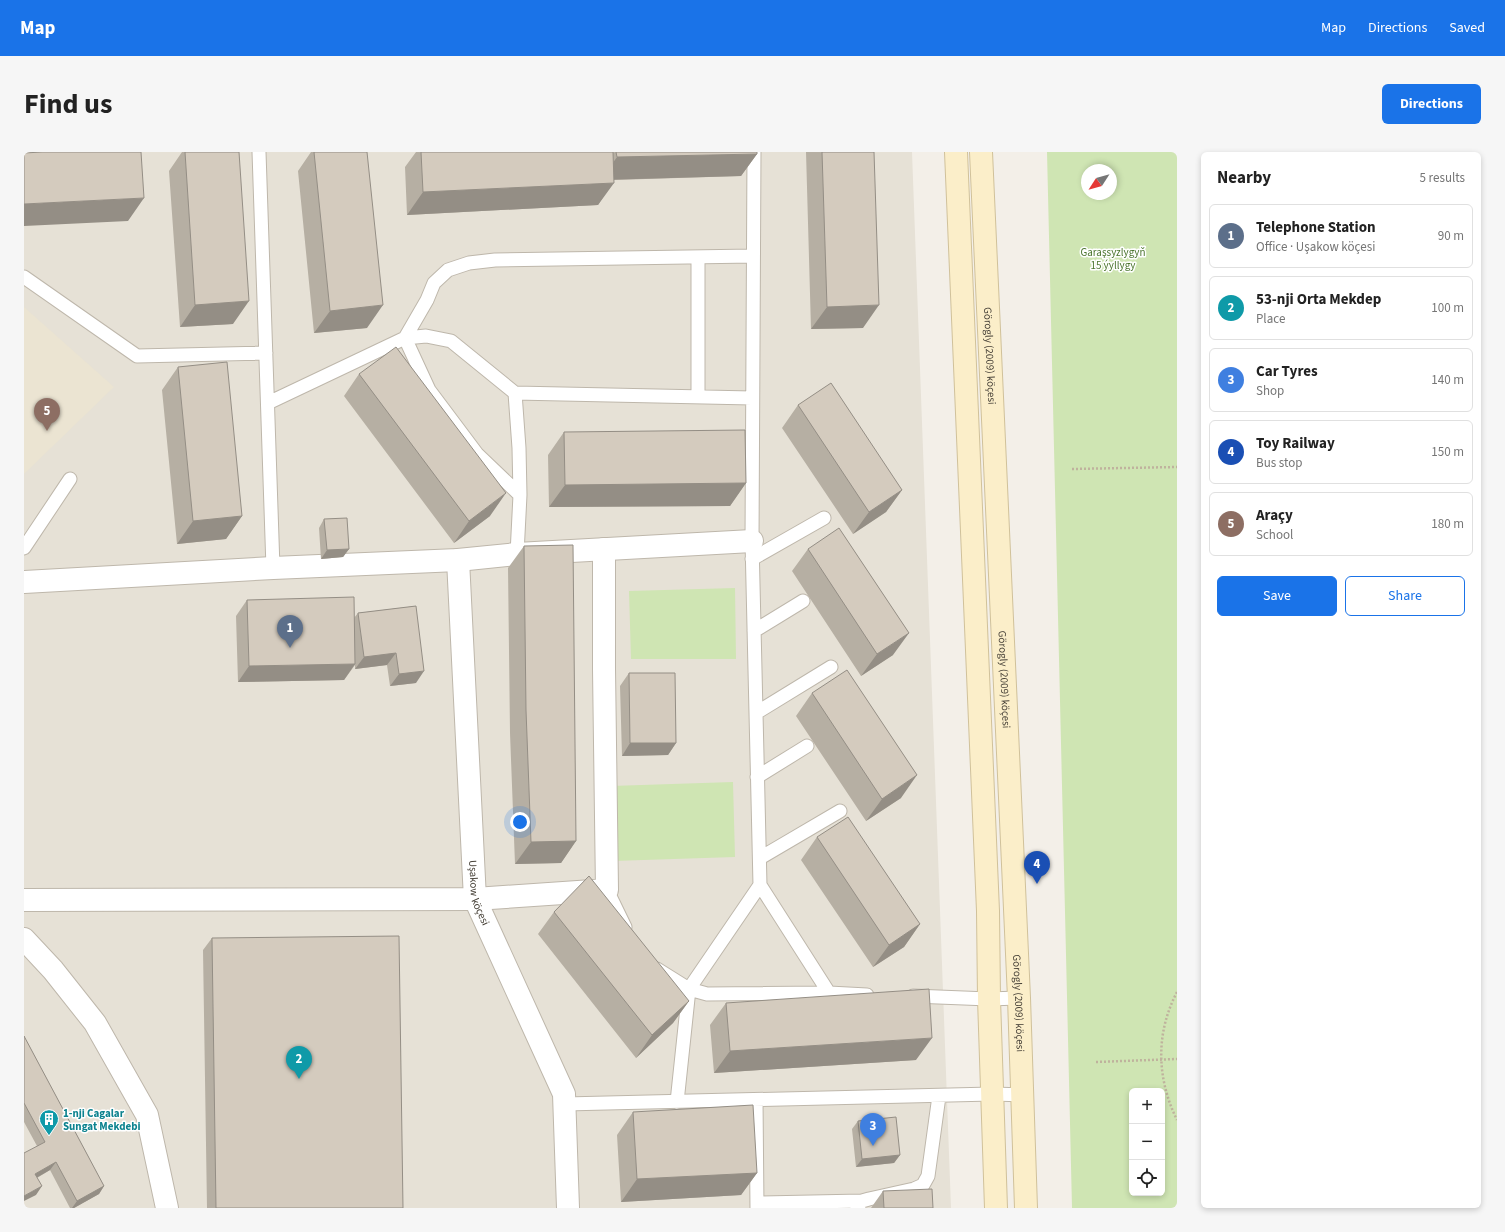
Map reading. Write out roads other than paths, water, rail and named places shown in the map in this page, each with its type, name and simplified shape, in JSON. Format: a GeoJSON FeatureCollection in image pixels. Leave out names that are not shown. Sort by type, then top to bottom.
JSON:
{"type":"FeatureCollection","features":[{"type":"Feature","properties":{"kind":"street"},"geometry":{"type":"LineString","coordinates":[[956,152],[987,902],[996,1208]]}},
{"type":"Feature","properties":{"kind":"street","name":"Görogly (2009) köçesi"},"geometry":{"type":"LineString","coordinates":[[981,152],[1019,998],[1026,1208]]}},
{"type":"Feature","properties":{"kind":"street"},"geometry":{"type":"LineString","coordinates":[[24,900],[475,899],[607,890],[604,549]]}},
{"type":"Feature","properties":{"kind":"street"},"geometry":{"type":"LineString","coordinates":[[24,582],[274,568],[458,560],[517,554],[604,549],[752,550]]}},
{"type":"Feature","properties":{"kind":"street","name":"Uşakow köçesi"},"geometry":{"type":"LineString","coordinates":[[458,560],[475,899],[564,1094],[568,1208]]}},
{"type":"Feature","properties":{"kind":"street"},"geometry":{"type":"LineString","coordinates":[[24,939],[53,970],[95,1023],[148,1115],[167,1208]]}},
{"type":"Feature","properties":{"kind":"lane"},"geometry":{"type":"LineString","coordinates":[[258,152],[274,568]]}},
{"type":"Feature","properties":{"kind":"lane"},"geometry":{"type":"LineString","coordinates":[[754,152],[752,550],[760,884],[829,993]]}},
{"type":"Feature","properties":{"kind":"lane"},"geometry":{"type":"LineString","coordinates":[[404,338],[427,300],[434,283],[448,270],[469,263],[494,260],[753,256]]}},
{"type":"Feature","properties":{"kind":"lane"},"geometry":{"type":"LineString","coordinates":[[698,257],[698,397]]}},
{"type":"Feature","properties":{"kind":"lane"},"geometry":{"type":"LineString","coordinates":[[24,277],[137,356],[266,353]]}},
{"type":"Feature","properties":{"kind":"lane"},"geometry":{"type":"LineString","coordinates":[[268,403],[404,338],[426,336],[451,341],[515,393],[752,398]]}},
{"type":"Feature","properties":{"kind":"lane"},"geometry":{"type":"LineString","coordinates":[[404,338],[429,390],[477,454],[520,495]]}},
{"type":"Feature","properties":{"kind":"lane"},"geometry":{"type":"LineString","coordinates":[[515,393],[520,448],[520,495],[517,554]]}},
{"type":"Feature","properties":{"kind":"lane"},"geometry":{"type":"LineString","coordinates":[[24,548],[70,479]]}},
{"type":"Feature","properties":{"kind":"lane"},"geometry":{"type":"LineString","coordinates":[[752,550],[824,518]]}},
{"type":"Feature","properties":{"kind":"lane"},"geometry":{"type":"LineString","coordinates":[[754,632],[803,601]]}},
{"type":"Feature","properties":{"kind":"lane"},"geometry":{"type":"LineString","coordinates":[[756,712],[831,666]]}},
{"type":"Feature","properties":{"kind":"lane"},"geometry":{"type":"LineString","coordinates":[[757,777],[807,746]]}},
{"type":"Feature","properties":{"kind":"lane"},"geometry":{"type":"LineString","coordinates":[[760,858],[840,811]]}},
{"type":"Feature","properties":{"kind":"lane"},"geometry":{"type":"LineString","coordinates":[[677,1102],[689,989],[760,884]]}},
{"type":"Feature","properties":{"kind":"lane"},"geometry":{"type":"LineString","coordinates":[[607,890],[626,930],[631,936]]}},
{"type":"Feature","properties":{"kind":"lane"},"geometry":{"type":"LineString","coordinates":[[650,960],[659,972],[689,989],[707,994],[829,993],[877,995]]}},
{"type":"Feature","properties":{"kind":"lane"},"geometry":{"type":"LineString","coordinates":[[901,996],[989,999],[1019,998]]}},
{"type":"Feature","properties":{"kind":"lane"},"geometry":{"type":"LineString","coordinates":[[565,1104],[992,1094],[1022,1095]]}},
{"type":"Feature","properties":{"kind":"lane"},"geometry":{"type":"LineString","coordinates":[[756,1100],[757,1206],[860,1205],[923,1185],[928,1176],[939,1096]]}},
{"type":"Feature","properties":{"kind":"place","name":"Araçy"},"geometry":{"type":"Point","coordinates":[47,431]}},
{"type":"Feature","properties":{"kind":"place","name":"Telephone Station"},"geometry":{"type":"Point","coordinates":[290,648]}},
{"type":"Feature","properties":{"kind":"place","name":"Toy Railway"},"geometry":{"type":"Point","coordinates":[1037,884]}},
{"type":"Feature","properties":{"kind":"place","name":"53-nji Orta Mekdep"},"geometry":{"type":"Point","coordinates":[299,1079]}},
{"type":"Feature","properties":{"kind":"place","name":"1-nji Cagalar Sungat Mekdebi"},"geometry":{"type":"Point","coordinates":[49,1136]}},
{"type":"Feature","properties":{"kind":"place","name":"Car Tyres"},"geometry":{"type":"Point","coordinates":[873,1146]}},
{"type":"Feature","properties":{"kind":"park label","name":"Garaşsyzlygyň 15 ýyllygy"},"geometry":{"type":"Point","coordinates":[1113,258]}}]}
